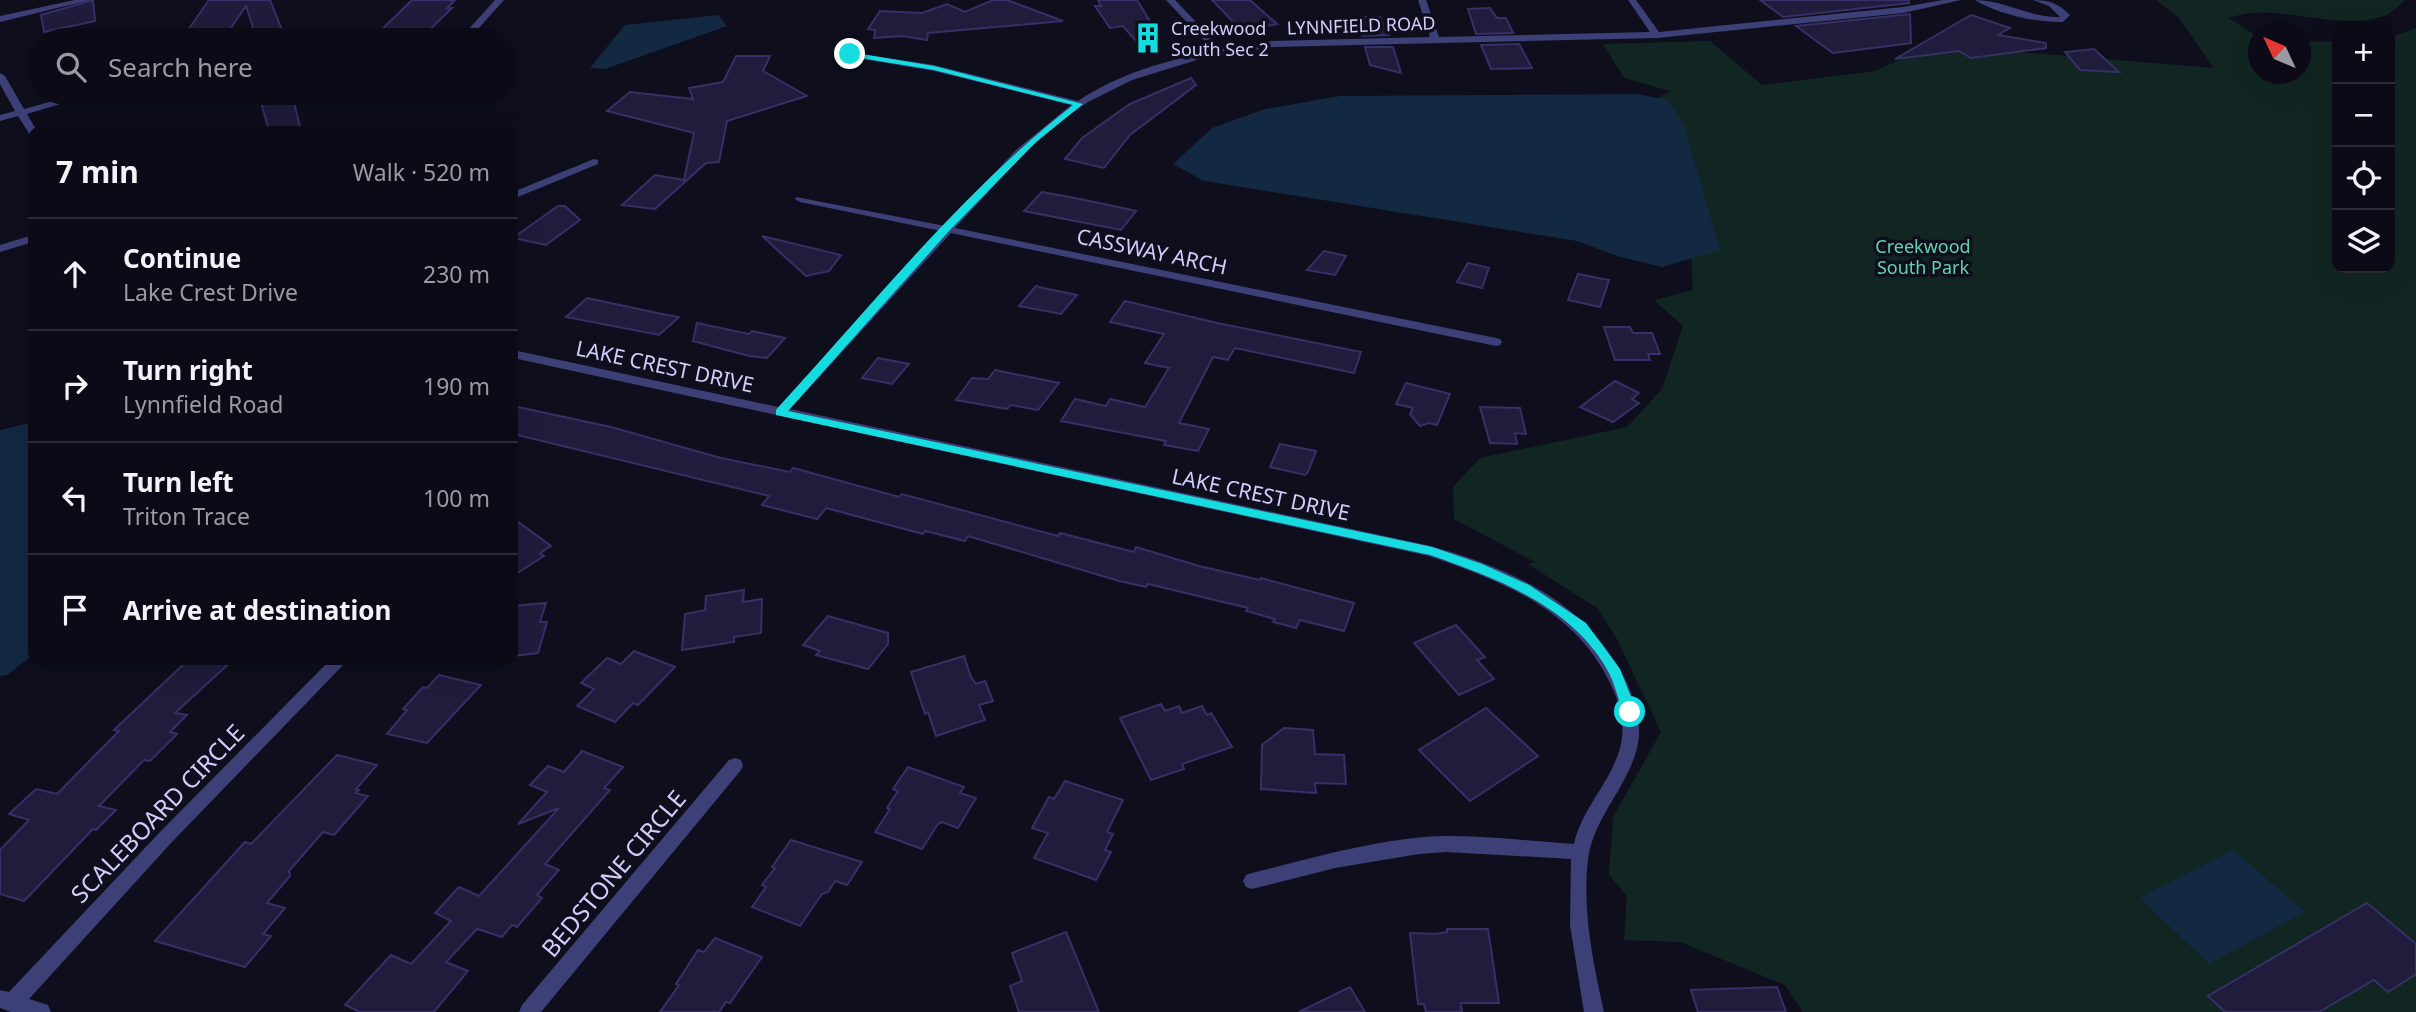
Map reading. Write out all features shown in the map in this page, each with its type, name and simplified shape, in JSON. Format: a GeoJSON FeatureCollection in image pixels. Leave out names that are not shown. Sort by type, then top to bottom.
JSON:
{"type":"FeatureCollection","features":[{"type":"Feature","properties":{"kind":"street"},"geometry":{"type":"LineString","coordinates":[[0,19],[86,0]]}},
{"type":"Feature","properties":{"kind":"street"},"geometry":{"type":"LineString","coordinates":[[474,28],[500,0]]}},
{"type":"Feature","properties":{"kind":"street"},"geometry":{"type":"LineString","coordinates":[[1170,0],[1220,52]]}},
{"type":"Feature","properties":{"kind":"street"},"geometry":{"type":"LineString","coordinates":[[1422,0],[1435,38]]}},
{"type":"Feature","properties":{"kind":"street"},"geometry":{"type":"LineString","coordinates":[[1632,0],[1657,35]]}},
{"type":"Feature","properties":{"kind":"street","name":"LYNNFIELD ROAD"},"geometry":{"type":"LineString","coordinates":[[780,412],[947,229],[1033,140],[1079,104],[1143,73],[1220,52],[1300,42],[1657,35],[1762,27],[1923,7],[1957,0]]}},
{"type":"Feature","properties":{"kind":"street"},"geometry":{"type":"LineString","coordinates":[[1979,0],[2036,18],[2053,20],[2063,19],[2066,15],[2052,4],[2037,0]]}},
{"type":"Feature","properties":{"kind":"street"},"geometry":{"type":"LineString","coordinates":[[850,54],[948,71],[1079,104]]}},
{"type":"Feature","properties":{"kind":"street"},"geometry":{"type":"LineString","coordinates":[[0,76],[28,126]]}},
{"type":"Feature","properties":{"kind":"street"},"geometry":{"type":"LineString","coordinates":[[0,118],[48,105]]}},
{"type":"Feature","properties":{"kind":"street"},"geometry":{"type":"LineString","coordinates":[[518,194],[594,162]]}},
{"type":"Feature","properties":{"kind":"street","name":"CASSWAY ARCH"},"geometry":{"type":"LineString","coordinates":[[800,200],[1496,342]]}},
{"type":"Feature","properties":{"kind":"street"},"geometry":{"type":"LineString","coordinates":[[0,249],[28,239]]}},
{"type":"Feature","properties":{"kind":"street","name":"LAKE CREST DRIVE"},"geometry":{"type":"LineString","coordinates":[[518,356],[1432,551],[1478,567],[1524,588],[1581,626],[1615,673],[1630,712],[1629,745],[1620,773],[1584,836],[1581,852],[1578,894],[1594,1012]]}},
{"type":"Feature","properties":{"kind":"street","name":"SCALEBOARD CIRCLE"},"geometry":{"type":"LineString","coordinates":[[6,1001],[335,665]]}},
{"type":"Feature","properties":{"kind":"street","name":"BEDSTONE CIRCLE"},"geometry":{"type":"LineString","coordinates":[[529,1012],[735,765]]}},
{"type":"Feature","properties":{"kind":"street"},"geometry":{"type":"LineString","coordinates":[[1252,881],[1335,860],[1419,846],[1446,844],[1581,852]]}},
{"type":"Feature","properties":{"kind":"street"},"geometry":{"type":"LineString","coordinates":[[6,1001],[41,1012]]}},
{"type":"Feature","properties":{"kind":"green space","name":"Creekwood South Park"},"geometry":{"type":"Polygon","coordinates":[[[2156,0],[2405,0],[2387,15],[2365,20],[2345,21],[2266,12],[2229,18],[2248,30],[2248,84],[2311,84],[2311,42],[2332,41],[2332,273],[2395,273],[2395,36],[2416,28],[2416,1012],[1803,1012],[1785,985],[1680,942],[1624,940],[1627,896],[1609,875],[1613,817],[1661,732],[1616,637],[1597,608],[1528,564],[1535,562],[1454,519],[1453,487],[1480,458],[1627,427],[1662,389],[1683,326],[1654,300],[1693,290],[1687,176],[1655,101],[1670,91],[1624,78],[1603,44],[1710,41],[1762,85],[1875,71],[1904,58],[1958,47],[2214,68],[2178,17],[2156,0]]]}},
{"type":"Feature","properties":{"kind":"water"},"geometry":{"type":"Polygon","coordinates":[[[718,15],[727,26],[605,69],[590,68],[625,25],[718,15]]]}},
{"type":"Feature","properties":{"kind":"water"},"geometry":{"type":"Polygon","coordinates":[[[1637,94],[1668,100],[1684,125],[1720,250],[1662,267],[1617,256],[1577,241],[1204,181],[1173,164],[1212,128],[1265,109],[1340,96],[1637,94]]]}},
{"type":"Feature","properties":{"kind":"water"},"geometry":{"type":"Polygon","coordinates":[[[28,423],[28,659],[7,675],[0,676],[0,430],[28,423]]]}},
{"type":"Feature","properties":{"kind":"water"},"geometry":{"type":"Polygon","coordinates":[[[2233,850],[2305,912],[2209,964],[2140,898],[2233,850]]]}},
{"type":"Feature","properties":{"kind":"building"},"geometry":{"type":"Polygon","coordinates":[[[93,0],[95,21],[63,28],[43,28],[41,15],[93,0]]]}},
{"type":"Feature","properties":{"kind":"building"},"geometry":{"type":"Polygon","coordinates":[[[209,0],[270,0],[281,28],[253,28],[246,6],[231,28],[189,28],[209,0]]]}},
{"type":"Feature","properties":{"kind":"building"},"geometry":{"type":"Polygon","coordinates":[[[412,0],[455,0],[447,8],[452,8],[431,28],[383,28],[412,0]]]}},
{"type":"Feature","properties":{"kind":"building"},"geometry":{"type":"Polygon","coordinates":[[[993,0],[1007,0],[1063,21],[928,33],[927,40],[903,36],[874,38],[875,30],[868,29],[880,11],[922,13],[947,4],[965,12],[993,0]]]}},
{"type":"Feature","properties":{"kind":"building"},"geometry":{"type":"Polygon","coordinates":[[[1098,0],[1137,0],[1154,28],[1136,41],[1123,26],[1110,28],[1095,6],[1101,6],[1098,0]]]}},
{"type":"Feature","properties":{"kind":"building"},"geometry":{"type":"Polygon","coordinates":[[[1212,0],[1250,0],[1277,24],[1242,31],[1212,0]]]}},
{"type":"Feature","properties":{"kind":"building"},"geometry":{"type":"Polygon","coordinates":[[[1760,0],[1909,0],[1909,3],[1783,17],[1760,0]]]}},
{"type":"Feature","properties":{"kind":"building"},"geometry":{"type":"Polygon","coordinates":[[[1490,8],[1497,18],[1506,18],[1513,33],[1476,34],[1468,9],[1490,8]]]}},
{"type":"Feature","properties":{"kind":"building"},"geometry":{"type":"Polygon","coordinates":[[[1910,14],[1911,43],[1833,53],[1796,26],[1910,14]]]}},
{"type":"Feature","properties":{"kind":"building"},"geometry":{"type":"Polygon","coordinates":[[[1971,15],[2010,28],[1998,35],[2046,43],[2046,48],[1971,58],[1959,51],[1895,59],[1971,15]]]}},
{"type":"Feature","properties":{"kind":"building"},"geometry":{"type":"Polygon","coordinates":[[[1357,17],[1380,17],[1389,35],[1362,36],[1357,17]]]}},
{"type":"Feature","properties":{"kind":"building"},"geometry":{"type":"Polygon","coordinates":[[[1519,44],[1532,68],[1491,69],[1481,45],[1519,44]]]}},
{"type":"Feature","properties":{"kind":"building"},"geometry":{"type":"Polygon","coordinates":[[[1365,47],[1393,47],[1401,73],[1370,65],[1365,47]]]}},
{"type":"Feature","properties":{"kind":"building"},"geometry":{"type":"Polygon","coordinates":[[[2094,49],[2119,72],[2080,70],[2065,52],[2094,49]]]}},
{"type":"Feature","properties":{"kind":"building"},"geometry":{"type":"Polygon","coordinates":[[[736,56],[770,56],[763,71],[807,96],[727,121],[719,162],[706,163],[655,209],[622,205],[655,175],[684,180],[694,133],[607,111],[630,92],[693,99],[689,88],[723,82],[736,56]]]}},
{"type":"Feature","properties":{"kind":"building"},"geometry":{"type":"Polygon","coordinates":[[[1191,78],[1196,85],[1130,135],[1104,168],[1065,159],[1082,138],[1130,104],[1191,78]]]}},
{"type":"Feature","properties":{"kind":"building"},"geometry":{"type":"Polygon","coordinates":[[[262,105],[294,105],[300,126],[268,126],[262,105]]]}},
{"type":"Feature","properties":{"kind":"building"},"geometry":{"type":"Polygon","coordinates":[[[1042,192],[1136,211],[1121,230],[1024,211],[1042,192]]]}},
{"type":"Feature","properties":{"kind":"building"},"geometry":{"type":"Polygon","coordinates":[[[558,206],[565,206],[580,220],[546,245],[518,239],[518,234],[558,206]]]}},
{"type":"Feature","properties":{"kind":"building"},"geometry":{"type":"Polygon","coordinates":[[[762,236],[841,255],[829,271],[806,276],[762,236]]]}},
{"type":"Feature","properties":{"kind":"building"},"geometry":{"type":"Polygon","coordinates":[[[1324,251],[1346,256],[1335,275],[1307,270],[1324,251]]]}},
{"type":"Feature","properties":{"kind":"building"},"geometry":{"type":"Polygon","coordinates":[[[1468,263],[1489,268],[1482,288],[1457,282],[1468,263]]]}},
{"type":"Feature","properties":{"kind":"building"},"geometry":{"type":"Polygon","coordinates":[[[1578,274],[1609,280],[1600,307],[1568,300],[1578,274]]]}},
{"type":"Feature","properties":{"kind":"building"},"geometry":{"type":"Polygon","coordinates":[[[1036,286],[1077,295],[1061,314],[1019,306],[1036,286]]]}},
{"type":"Feature","properties":{"kind":"building"},"geometry":{"type":"Polygon","coordinates":[[[587,298],[679,317],[659,335],[566,317],[587,298]]]}},
{"type":"Feature","properties":{"kind":"building"},"geometry":{"type":"Polygon","coordinates":[[[1125,301],[1361,352],[1354,373],[1235,348],[1228,360],[1213,357],[1179,423],[1209,429],[1198,451],[1164,445],[1166,441],[1061,421],[1075,399],[1106,406],[1110,399],[1145,407],[1169,368],[1145,363],[1164,334],[1110,322],[1125,301]]]}},
{"type":"Feature","properties":{"kind":"building"},"geometry":{"type":"Polygon","coordinates":[[[697,323],[749,334],[752,331],[785,338],[767,358],[749,356],[693,341],[697,323]]]}},
{"type":"Feature","properties":{"kind":"building"},"geometry":{"type":"Polygon","coordinates":[[[1604,327],[1630,327],[1633,333],[1652,333],[1660,354],[1648,354],[1650,360],[1615,360],[1604,327]]]}},
{"type":"Feature","properties":{"kind":"building"},"geometry":{"type":"Polygon","coordinates":[[[878,358],[909,364],[892,384],[862,378],[878,358]]]}},
{"type":"Feature","properties":{"kind":"building"},"geometry":{"type":"Polygon","coordinates":[[[995,370],[1059,383],[1038,410],[1011,405],[1007,409],[956,400],[972,378],[988,379],[995,370]]]}},
{"type":"Feature","properties":{"kind":"building"},"geometry":{"type":"Polygon","coordinates":[[[1615,381],[1639,393],[1632,399],[1639,403],[1613,422],[1580,407],[1615,381]]]}},
{"type":"Feature","properties":{"kind":"building"},"geometry":{"type":"Polygon","coordinates":[[[1406,383],[1450,394],[1437,425],[1429,423],[1420,426],[1410,414],[1413,408],[1396,404],[1406,383]]]}},
{"type":"Feature","properties":{"kind":"building"},"geometry":{"type":"Polygon","coordinates":[[[518,407],[611,427],[721,458],[790,472],[793,468],[899,497],[902,494],[1058,536],[1060,533],[1134,552],[1136,547],[1199,566],[1260,580],[1261,578],[1354,603],[1344,631],[1300,620],[1296,628],[1246,611],[1248,608],[1148,584],[1146,587],[1119,581],[968,536],[965,541],[925,531],[923,534],[826,508],[817,519],[762,505],[769,496],[518,435],[518,407]]]}},
{"type":"Feature","properties":{"kind":"building"},"geometry":{"type":"Polygon","coordinates":[[[1480,407],[1520,408],[1526,434],[1515,433],[1517,444],[1490,443],[1480,407]]]}},
{"type":"Feature","properties":{"kind":"building"},"geometry":{"type":"Polygon","coordinates":[[[1280,444],[1316,451],[1305,475],[1270,467],[1280,444]]]}},
{"type":"Feature","properties":{"kind":"building"},"geometry":{"type":"Polygon","coordinates":[[[518,522],[551,546],[540,553],[544,556],[518,573],[518,522]]]}},
{"type":"Feature","properties":{"kind":"building"},"geometry":{"type":"Polygon","coordinates":[[[744,590],[743,602],[762,599],[761,633],[734,637],[734,642],[682,650],[685,614],[705,610],[706,596],[744,590]]]}},
{"type":"Feature","properties":{"kind":"building"},"geometry":{"type":"Polygon","coordinates":[[[546,603],[540,622],[547,622],[538,653],[518,655],[518,606],[546,603]]]}},
{"type":"Feature","properties":{"kind":"building"},"geometry":{"type":"Polygon","coordinates":[[[828,616],[888,633],[888,644],[868,669],[816,655],[820,651],[803,645],[828,616]]]}},
{"type":"Feature","properties":{"kind":"building"},"geometry":{"type":"Polygon","coordinates":[[[1456,625],[1485,657],[1477,660],[1494,679],[1459,695],[1414,643],[1456,625]]]}},
{"type":"Feature","properties":{"kind":"building"},"geometry":{"type":"Polygon","coordinates":[[[634,651],[675,667],[638,705],[633,703],[615,722],[577,706],[594,689],[581,683],[607,658],[621,664],[634,651]]]}},
{"type":"Feature","properties":{"kind":"building"},"geometry":{"type":"Polygon","coordinates":[[[964,656],[971,677],[976,684],[985,681],[993,701],[979,705],[985,720],[936,736],[928,712],[925,714],[911,672],[964,656]]]}},
{"type":"Feature","properties":{"kind":"building"},"geometry":{"type":"Polygon","coordinates":[[[183,665],[228,665],[175,713],[187,715],[170,732],[177,734],[150,761],[144,760],[99,806],[116,810],[96,830],[93,829],[24,901],[0,894],[0,850],[29,820],[9,814],[36,789],[57,794],[119,731],[114,730],[183,665]]]}},
{"type":"Feature","properties":{"kind":"building"},"geometry":{"type":"Polygon","coordinates":[[[439,675],[481,685],[427,743],[387,734],[407,710],[403,709],[423,687],[427,688],[439,675]]]}},
{"type":"Feature","properties":{"kind":"building"},"geometry":{"type":"Polygon","coordinates":[[[1161,704],[1165,711],[1179,706],[1182,713],[1202,706],[1207,715],[1211,713],[1232,747],[1182,764],[1184,769],[1151,780],[1120,718],[1161,704]]]}},
{"type":"Feature","properties":{"kind":"building"},"geometry":{"type":"Polygon","coordinates":[[[1486,708],[1538,756],[1470,801],[1419,750],[1486,708]]]}},
{"type":"Feature","properties":{"kind":"building"},"geometry":{"type":"Polygon","coordinates":[[[1284,728],[1313,730],[1315,754],[1344,755],[1346,784],[1315,783],[1316,793],[1261,789],[1262,745],[1284,728]]]}},
{"type":"Feature","properties":{"kind":"building"},"geometry":{"type":"Polygon","coordinates":[[[582,751],[623,767],[604,788],[610,790],[545,864],[559,870],[537,895],[542,898],[517,927],[512,925],[502,937],[477,929],[446,962],[468,971],[434,1012],[360,1012],[345,1005],[391,955],[411,964],[451,921],[435,913],[459,887],[479,896],[559,808],[518,824],[547,792],[530,785],[548,766],[564,772],[582,751]]]}},
{"type":"Feature","properties":{"kind":"building"},"geometry":{"type":"Polygon","coordinates":[[[337,755],[377,765],[356,789],[359,790],[356,793],[368,796],[334,835],[323,832],[289,871],[290,876],[267,903],[285,908],[263,934],[271,936],[245,967],[155,941],[245,842],[251,844],[337,755]]]}},
{"type":"Feature","properties":{"kind":"building"},"geometry":{"type":"Polygon","coordinates":[[[908,767],[964,787],[960,793],[976,798],[958,828],[942,822],[938,824],[922,849],[875,832],[898,791],[893,789],[908,767]]]}},
{"type":"Feature","properties":{"kind":"building"},"geometry":{"type":"Polygon","coordinates":[[[1065,781],[1123,800],[1107,832],[1113,834],[1105,850],[1111,852],[1096,880],[1034,858],[1048,833],[1032,828],[1049,797],[1054,799],[1065,781]]]}},
{"type":"Feature","properties":{"kind":"building"},"geometry":{"type":"Polygon","coordinates":[[[791,840],[862,862],[847,885],[835,881],[828,892],[822,894],[800,926],[752,907],[766,887],[762,885],[775,868],[772,867],[791,840]]]}},
{"type":"Feature","properties":{"kind":"building"},"geometry":{"type":"Polygon","coordinates":[[[2367,903],[2416,944],[2416,974],[2388,992],[2374,980],[2319,1012],[2225,1012],[2208,996],[2367,903]]]}},
{"type":"Feature","properties":{"kind":"building"},"geometry":{"type":"Polygon","coordinates":[[[1447,929],[1488,929],[1499,1003],[1461,1003],[1462,1012],[1426,1012],[1424,1004],[1418,1004],[1410,933],[1436,934],[1447,932],[1447,929]]]}},
{"type":"Feature","properties":{"kind":"building"},"geometry":{"type":"Polygon","coordinates":[[[1066,932],[1099,1012],[1019,1012],[1010,986],[1022,981],[1012,953],[1066,932]]]}},
{"type":"Feature","properties":{"kind":"building"},"geometry":{"type":"Polygon","coordinates":[[[715,938],[762,957],[730,1003],[726,1002],[719,1012],[660,1012],[698,950],[704,952],[715,938]]]}},
{"type":"Feature","properties":{"kind":"building"},"geometry":{"type":"Polygon","coordinates":[[[1350,987],[1365,1012],[1299,1012],[1350,987]]]}},
{"type":"Feature","properties":{"kind":"building"},"geometry":{"type":"Polygon","coordinates":[[[1777,987],[1786,1012],[1698,1012],[1691,990],[1777,987]]]}},
{"type":"Feature","properties":{"kind":"place","name":"Creekwood South Sec 2"},"geometry":{"type":"Point","coordinates":[1148,38]}},
{"type":"Feature","properties":{"kind":"route"},"geometry":{"type":"LineString","coordinates":[[850,54],[989,80],[1079,104],[1033,140],[947,229],[780,412],[1432,551],[1478,567],[1554,605],[1581,626],[1603,652],[1615,673],[1630,712]]}}]}
